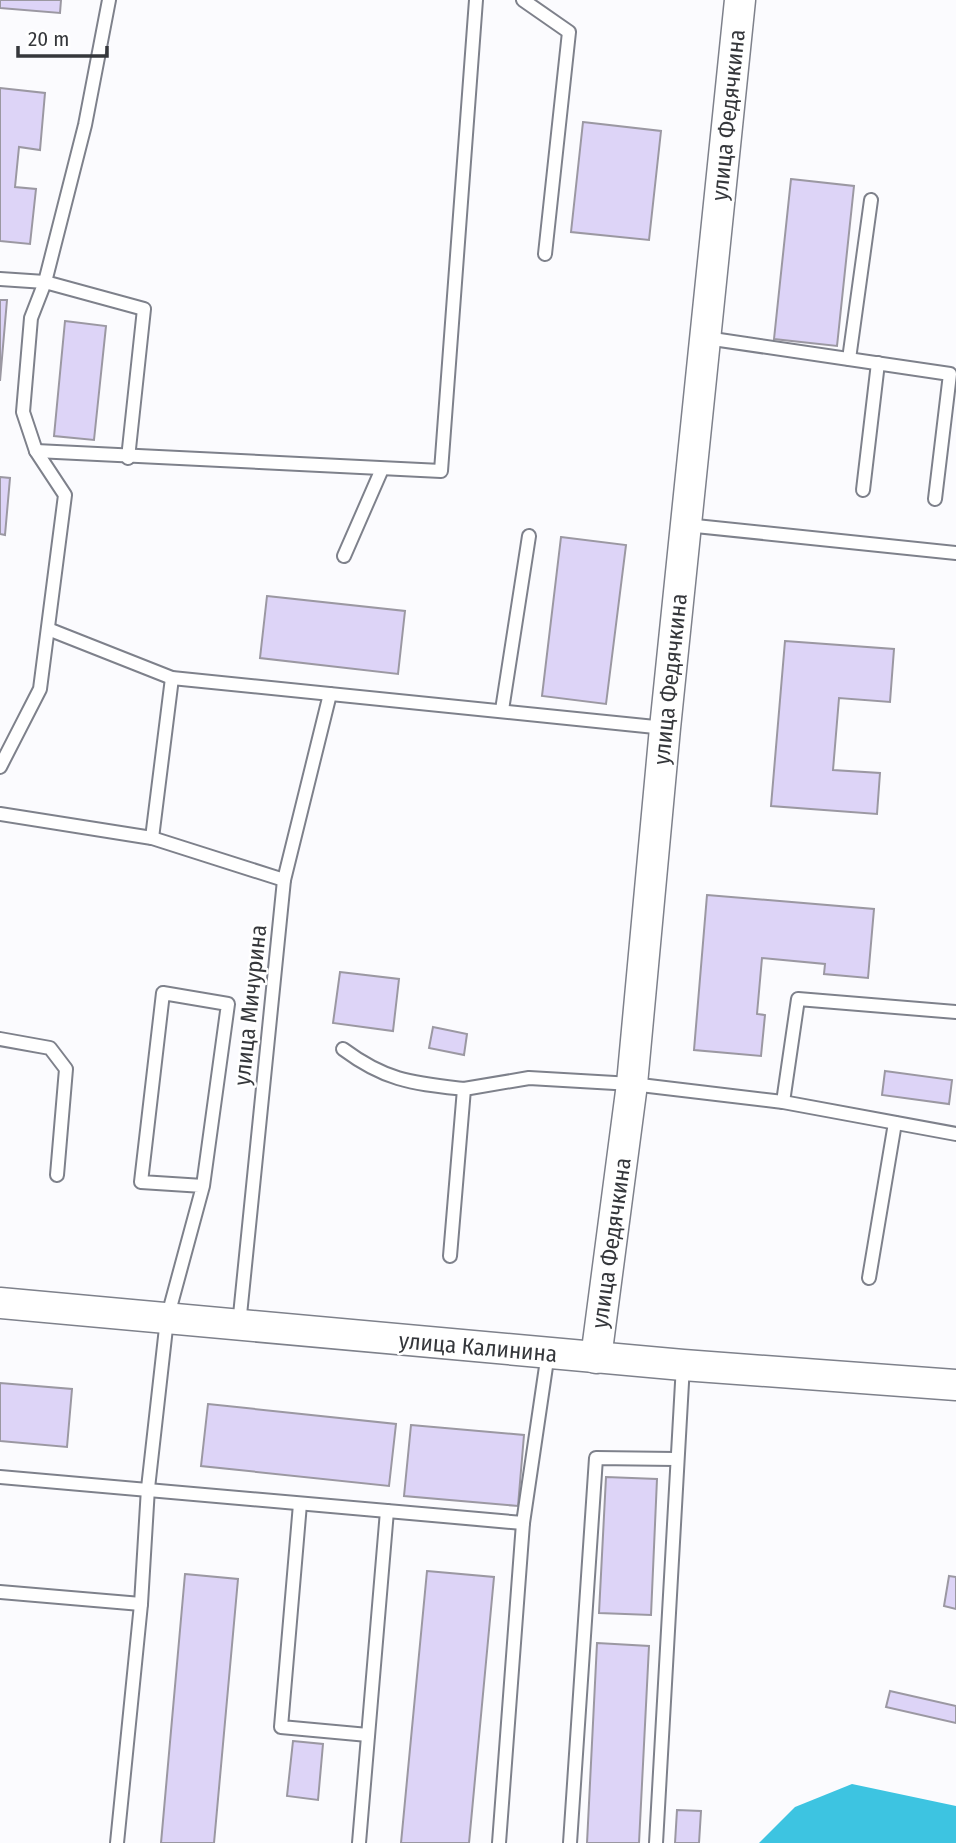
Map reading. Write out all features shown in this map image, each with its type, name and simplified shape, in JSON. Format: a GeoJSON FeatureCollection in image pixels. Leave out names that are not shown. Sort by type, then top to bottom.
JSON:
{"type":"FeatureCollection","features":[{"type":"Feature","properties":{"kind":"street","name":"улица Федячкина"},"geometry":{"type":"LineString","coordinates":[[596,1357],[632,1084],[665,728],[740,0]]}},
{"type":"Feature","properties":{"kind":"street","name":"улица Калинина"},"geometry":{"type":"LineString","coordinates":[[0,1303],[683,1365],[956,1385]]}},
{"type":"Feature","properties":{"kind":"lane"},"geometry":{"type":"LineString","coordinates":[[0,767],[40,689],[65,495],[36,451],[23,412],[31,318],[45,282],[85,125],[108,0]]}},
{"type":"Feature","properties":{"kind":"lane"},"geometry":{"type":"LineString","coordinates":[[36,451],[128,458],[441,471],[476,0]]}},
{"type":"Feature","properties":{"kind":"lane"},"geometry":{"type":"LineString","coordinates":[[523,0],[569,32],[545,254]]}},
{"type":"Feature","properties":{"kind":"lane"},"geometry":{"type":"LineString","coordinates":[[849,359],[871,200]]}},
{"type":"Feature","properties":{"kind":"lane"},"geometry":{"type":"LineString","coordinates":[[0,279],[45,282],[144,309],[128,458]]}},
{"type":"Feature","properties":{"kind":"lane"},"geometry":{"type":"LineString","coordinates":[[705,338],[950,374],[935,499]]}},
{"type":"Feature","properties":{"kind":"lane"},"geometry":{"type":"LineString","coordinates":[[863,490],[878,363]]}},
{"type":"Feature","properties":{"kind":"lane"},"geometry":{"type":"LineString","coordinates":[[344,556],[382,468]]}},
{"type":"Feature","properties":{"kind":"lane"},"geometry":{"type":"LineString","coordinates":[[686,524],[956,553]]}},
{"type":"Feature","properties":{"kind":"lane"},"geometry":{"type":"LineString","coordinates":[[502,710],[529,536]]}},
{"type":"Feature","properties":{"kind":"lane"},"geometry":{"type":"LineString","coordinates":[[48,629],[172,678],[665,728]]}},
{"type":"Feature","properties":{"kind":"lane"},"geometry":{"type":"LineString","coordinates":[[152,838],[172,678]]}},
{"type":"Feature","properties":{"kind":"lane","name":"улица Мичурина"},"geometry":{"type":"LineString","coordinates":[[239,1325],[284,880],[330,694]]}},
{"type":"Feature","properties":{"kind":"lane"},"geometry":{"type":"LineString","coordinates":[[0,814],[152,838],[284,880]]}},
{"type":"Feature","properties":{"kind":"lane"},"geometry":{"type":"LineString","coordinates":[[117,1843],[141,1604],[148,1489],[167,1319],[203,1186],[228,1004],[163,993],[142,1182],[203,1186]]}},
{"type":"Feature","properties":{"kind":"lane"},"geometry":{"type":"LineString","coordinates":[[783,1102],[798,999],[956,1012]]}},
{"type":"Feature","properties":{"kind":"lane"},"geometry":{"type":"LineString","coordinates":[[0,1039],[50,1048],[66,1069],[57,1175]]}},
{"type":"Feature","properties":{"kind":"lane"},"geometry":{"type":"LineString","coordinates":[[343,1049],[368,1068],[403,1082],[464,1089],[528,1078],[632,1084],[783,1102],[956,1134]]}},
{"type":"Feature","properties":{"kind":"lane"},"geometry":{"type":"LineString","coordinates":[[450,1256],[464,1089]]}},
{"type":"Feature","properties":{"kind":"lane"},"geometry":{"type":"LineString","coordinates":[[869,1278],[895,1123]]}},
{"type":"Feature","properties":{"kind":"lane"},"geometry":{"type":"LineString","coordinates":[[499,1843],[523,1523],[548,1353]]}},
{"type":"Feature","properties":{"kind":"lane"},"geometry":{"type":"LineString","coordinates":[[656,1843],[683,1365]]}},
{"type":"Feature","properties":{"kind":"lane"},"geometry":{"type":"LineString","coordinates":[[570,1843],[596,1458],[676,1459]]}},
{"type":"Feature","properties":{"kind":"lane"},"geometry":{"type":"LineString","coordinates":[[0,1477],[523,1523]]}},
{"type":"Feature","properties":{"kind":"lane"},"geometry":{"type":"LineString","coordinates":[[300,1504],[281,1727],[369,1735]]}},
{"type":"Feature","properties":{"kind":"lane"},"geometry":{"type":"LineString","coordinates":[[359,1843],[387,1511]]}},
{"type":"Feature","properties":{"kind":"lane"},"geometry":{"type":"LineString","coordinates":[[0,1592],[141,1604]]}},
{"type":"Feature","properties":{"kind":"water"},"geometry":{"type":"Polygon","coordinates":[[[852,1784],[956,1806],[956,1843],[759,1843],[795,1807],[852,1784]]]}},
{"type":"Feature","properties":{"kind":"building"},"geometry":{"type":"Polygon","coordinates":[[[0,0],[61,0],[60,13],[0,8],[0,0]]]}},
{"type":"Feature","properties":{"kind":"building"},"geometry":{"type":"Polygon","coordinates":[[[0,88],[45,93],[40,150],[19,147],[15,187],[36,189],[30,244],[0,241],[0,88]]]}},
{"type":"Feature","properties":{"kind":"building"},"geometry":{"type":"Polygon","coordinates":[[[583,122],[661,131],[649,240],[571,232],[583,122]]]}},
{"type":"Feature","properties":{"kind":"building"},"geometry":{"type":"Polygon","coordinates":[[[791,179],[854,186],[837,346],[774,339],[791,179]]]}},
{"type":"Feature","properties":{"kind":"building"},"geometry":{"type":"Polygon","coordinates":[[[0,300],[7,300],[0,381],[0,300]]]}},
{"type":"Feature","properties":{"kind":"building"},"geometry":{"type":"Polygon","coordinates":[[[65,321],[106,326],[94,440],[54,436],[65,321]]]}},
{"type":"Feature","properties":{"kind":"building"},"geometry":{"type":"Polygon","coordinates":[[[0,477],[10,478],[5,535],[0,534],[0,477]]]}},
{"type":"Feature","properties":{"kind":"building"},"geometry":{"type":"Polygon","coordinates":[[[561,537],[626,545],[606,704],[542,696],[561,537]]]}},
{"type":"Feature","properties":{"kind":"building"},"geometry":{"type":"Polygon","coordinates":[[[267,596],[405,611],[398,674],[260,658],[267,596]]]}},
{"type":"Feature","properties":{"kind":"building"},"geometry":{"type":"Polygon","coordinates":[[[785,641],[894,649],[890,702],[839,698],[833,770],[880,773],[877,814],[771,806],[785,641]]]}},
{"type":"Feature","properties":{"kind":"building"},"geometry":{"type":"Polygon","coordinates":[[[707,895],[874,909],[868,978],[824,974],[825,964],[762,958],[757,1014],[765,1015],[761,1056],[694,1050],[707,895]]]}},
{"type":"Feature","properties":{"kind":"building"},"geometry":{"type":"Polygon","coordinates":[[[340,972],[399,979],[393,1031],[333,1023],[340,972]]]}},
{"type":"Feature","properties":{"kind":"building"},"geometry":{"type":"Polygon","coordinates":[[[433,1027],[467,1034],[464,1055],[429,1048],[433,1027]]]}},
{"type":"Feature","properties":{"kind":"building"},"geometry":{"type":"Polygon","coordinates":[[[885,1071],[952,1080],[949,1104],[882,1095],[885,1071]]]}},
{"type":"Feature","properties":{"kind":"building"},"geometry":{"type":"Polygon","coordinates":[[[0,1383],[72,1389],[67,1447],[0,1441],[0,1383]]]}},
{"type":"Feature","properties":{"kind":"building"},"geometry":{"type":"Polygon","coordinates":[[[208,1404],[396,1424],[389,1486],[201,1466],[208,1404]]]}},
{"type":"Feature","properties":{"kind":"building"},"geometry":{"type":"Polygon","coordinates":[[[411,1425],[524,1435],[518,1506],[404,1496],[411,1425]]]}},
{"type":"Feature","properties":{"kind":"building"},"geometry":{"type":"Polygon","coordinates":[[[606,1477],[657,1479],[651,1615],[599,1613],[606,1477]]]}},
{"type":"Feature","properties":{"kind":"building"},"geometry":{"type":"Polygon","coordinates":[[[427,1571],[494,1577],[469,1843],[401,1843],[427,1571]]]}},
{"type":"Feature","properties":{"kind":"building"},"geometry":{"type":"Polygon","coordinates":[[[185,1574],[238,1579],[214,1843],[161,1843],[185,1574]]]}},
{"type":"Feature","properties":{"kind":"building"},"geometry":{"type":"Polygon","coordinates":[[[949,1576],[956,1577],[956,1609],[944,1606],[949,1576]]]}},
{"type":"Feature","properties":{"kind":"building"},"geometry":{"type":"Polygon","coordinates":[[[597,1643],[649,1646],[639,1843],[587,1843],[597,1643]]]}},
{"type":"Feature","properties":{"kind":"building"},"geometry":{"type":"Polygon","coordinates":[[[890,1691],[956,1706],[956,1723],[886,1707],[890,1691]]]}},
{"type":"Feature","properties":{"kind":"building"},"geometry":{"type":"Polygon","coordinates":[[[293,1741],[323,1744],[318,1800],[287,1796],[293,1741]]]}},
{"type":"Feature","properties":{"kind":"building"},"geometry":{"type":"Polygon","coordinates":[[[677,1810],[701,1811],[699,1843],[675,1843],[677,1810]]]}}]}
